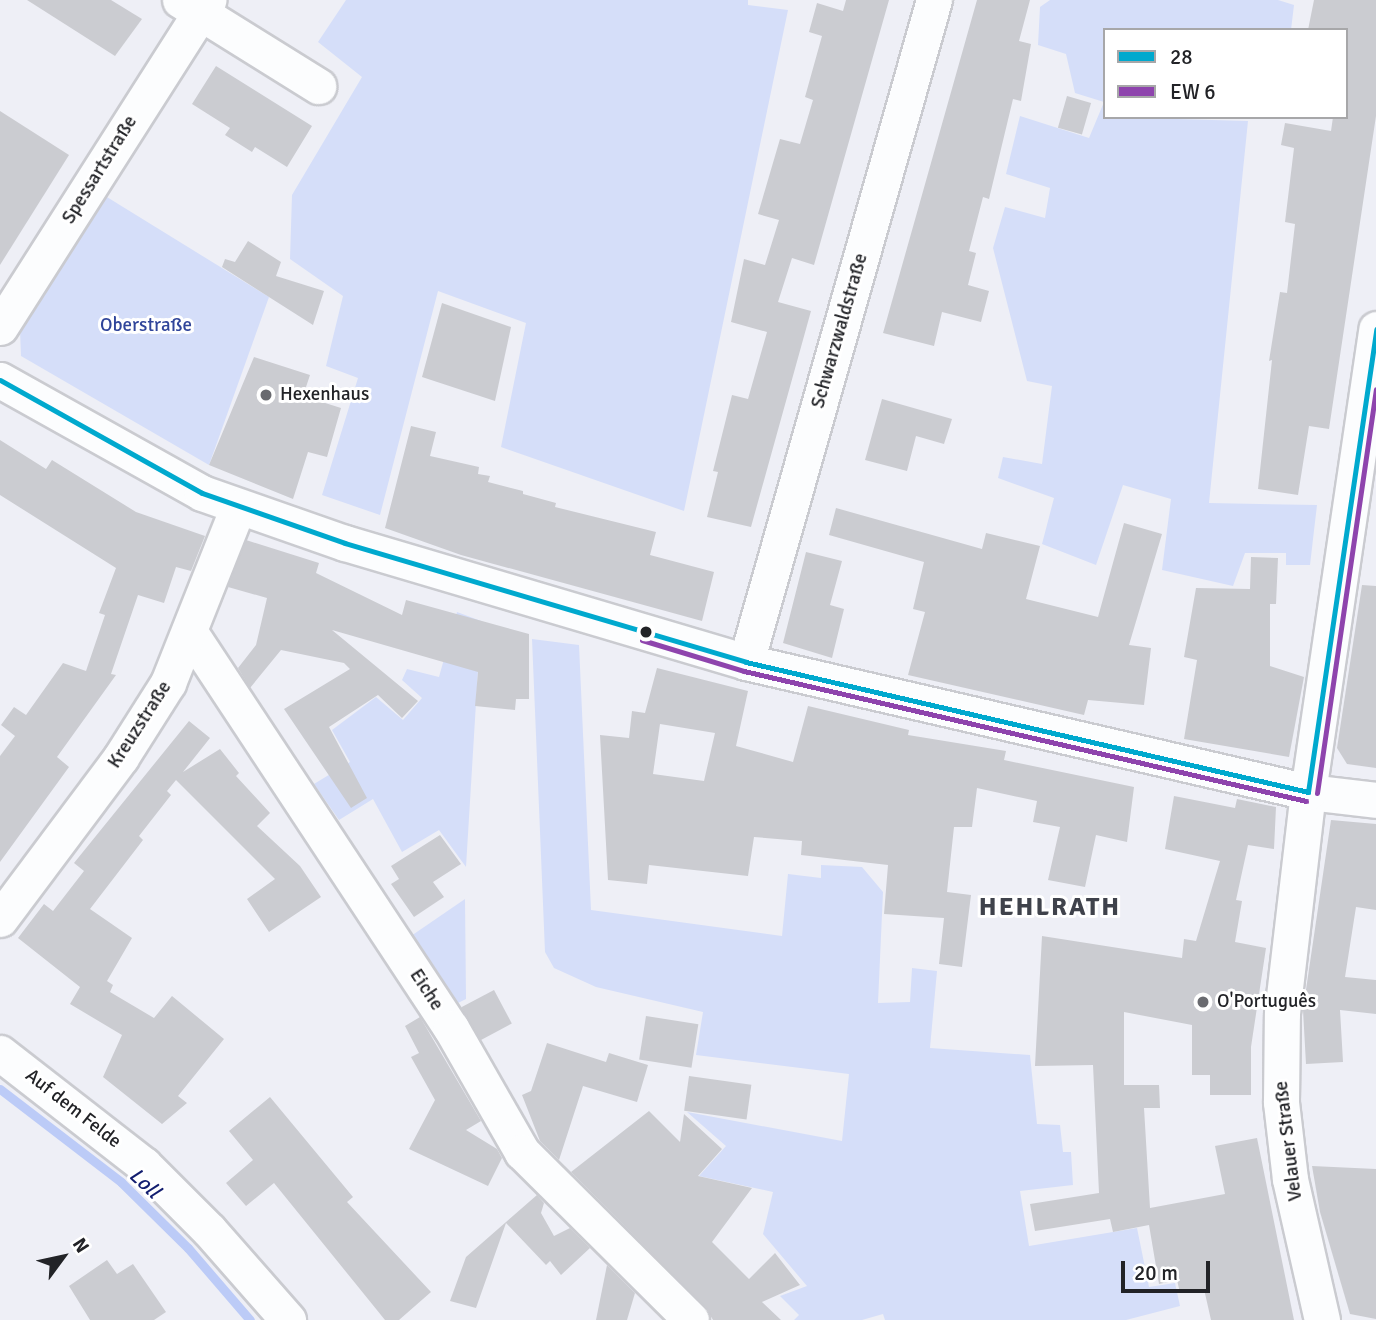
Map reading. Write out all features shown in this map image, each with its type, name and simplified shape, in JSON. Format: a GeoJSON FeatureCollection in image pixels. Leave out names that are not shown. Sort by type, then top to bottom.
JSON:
{"type":"FeatureCollection","features":[{"type":"Feature","properties":{"kind":"street","name":"Schwarzwaldstraße"},"geometry":{"type":"LineString","coordinates":[[746,662],[934,0]]}},
{"type":"Feature","properties":{"kind":"street","name":"Spessartstraße"},"geometry":{"type":"LineString","coordinates":[[0,327],[196,4],[318,86]]}},
{"type":"Feature","properties":{"kind":"street","name":"Velauer Straße"},"geometry":{"type":"LineString","coordinates":[[1322,1320],[1290,1179],[1281,1102],[1282,1013],[1308,792],[1376,329]]}},
{"type":"Feature","properties":{"kind":"street"},"geometry":{"type":"LineString","coordinates":[[0,380],[202,493],[238,507],[746,662],[1308,792],[1376,800]]}},
{"type":"Feature","properties":{"kind":"street","name":"Kreuzstraße"},"geometry":{"type":"LineString","coordinates":[[0,919],[121,758],[168,683],[191,634],[238,507]]}},
{"type":"Feature","properties":{"kind":"street","name":"Eiche"},"geometry":{"type":"LineString","coordinates":[[191,634],[451,1028],[522,1152],[691,1320]]}},
{"type":"Feature","properties":{"kind":"street","name":"Auf dem Felde"},"geometry":{"type":"LineString","coordinates":[[0,1053],[144,1165],[219,1240],[288,1320]]}},
{"type":"Feature","properties":{"kind":"green space"},"geometry":{"type":"Polygon","coordinates":[[[346,0],[748,0],[748,5],[788,10],[684,511],[501,447],[526,323],[438,291],[380,515],[322,495],[358,378],[326,366],[343,296],[290,259],[292,195],[362,77],[318,42],[346,0]]]}},
{"type":"Feature","properties":{"kind":"green space"},"geometry":{"type":"Polygon","coordinates":[[[1050,0],[1278,0],[1294,5],[1291,28],[1103,28],[1103,102],[1075,93],[1066,54],[1038,45],[1040,7],[1050,0]]]}},
{"type":"Feature","properties":{"kind":"green space"},"geometry":{"type":"Polygon","coordinates":[[[1103,104],[1103,119],[1248,121],[1209,503],[1317,505],[1310,565],[1286,565],[1286,553],[1245,553],[1233,586],[1162,570],[1171,499],[1123,485],[1096,565],[1042,544],[1054,498],[998,478],[1003,457],[1042,464],[1052,386],[1027,381],[993,248],[1005,207],[1045,218],[1050,188],[1006,174],[1020,116],[1089,138],[1103,104]]]}},
{"type":"Feature","properties":{"kind":"green space","name":"Oberstraße"},"geometry":{"type":"Polygon","coordinates":[[[102,194],[269,297],[209,465],[21,356],[20,330],[102,194]]]}},
{"type":"Feature","properties":{"kind":"green space"},"geometry":{"type":"Polygon","coordinates":[[[457,612],[481,621],[466,867],[439,830],[402,852],[373,799],[339,820],[314,784],[350,762],[332,730],[376,697],[403,720],[422,698],[402,680],[407,669],[439,677],[457,612]]]}},
{"type":"Feature","properties":{"kind":"green space"},"geometry":{"type":"Polygon","coordinates":[[[532,639],[579,645],[591,910],[782,936],[788,874],[821,878],[821,865],[862,867],[883,892],[878,1003],[910,1002],[912,968],[937,971],[930,1048],[1030,1055],[1037,1124],[1060,1125],[1063,1152],[1071,1152],[1073,1185],[1020,1191],[1029,1246],[1137,1228],[1149,1287],[1175,1283],[1180,1306],[1126,1320],[885,1320],[883,1314],[862,1320],[794,1320],[799,1315],[780,1296],[807,1286],[763,1234],[773,1192],[699,1176],[726,1146],[687,1112],[842,1141],[849,1074],[696,1055],[703,1012],[596,987],[554,968],[545,952],[532,639]]]}},
{"type":"Feature","properties":{"kind":"green space"},"geometry":{"type":"Polygon","coordinates":[[[465,899],[466,999],[458,1003],[411,936],[465,899]]]}},
{"type":"Feature","properties":{"kind":"building"},"geometry":{"type":"Polygon","coordinates":[[[27,0],[111,0],[142,19],[115,56],[27,0]]]}},
{"type":"Feature","properties":{"kind":"building"},"geometry":{"type":"Polygon","coordinates":[[[846,0],[889,0],[814,265],[792,258],[778,302],[811,311],[751,527],[707,517],[718,472],[713,471],[732,395],[748,399],[767,332],[731,322],[744,259],[765,265],[779,220],[758,214],[780,139],[800,144],[813,100],[805,97],[822,36],[809,32],[817,3],[843,11],[846,0]]]}},
{"type":"Feature","properties":{"kind":"building"},"geometry":{"type":"Polygon","coordinates":[[[977,0],[1030,0],[1019,41],[1031,44],[1021,101],[1013,99],[989,199],[983,197],[969,251],[976,253],[968,285],[989,291],[981,322],[942,312],[934,346],[883,333],[977,0]]]}},
{"type":"Feature","properties":{"kind":"building"},"geometry":{"type":"Polygon","coordinates":[[[1314,0],[1376,0],[1376,116],[1329,429],[1309,426],[1298,495],[1258,489],[1272,360],[1269,361],[1280,292],[1287,293],[1295,224],[1285,222],[1294,148],[1281,145],[1285,123],[1331,131],[1333,119],[1348,119],[1348,28],[1308,28],[1314,0]]]}},
{"type":"Feature","properties":{"kind":"building"},"geometry":{"type":"Polygon","coordinates":[[[216,66],[312,126],[287,167],[255,147],[252,152],[225,135],[230,128],[192,104],[216,66]]]}},
{"type":"Feature","properties":{"kind":"building"},"geometry":{"type":"Polygon","coordinates":[[[1067,96],[1091,103],[1082,135],[1058,128],[1067,96]]]}},
{"type":"Feature","properties":{"kind":"building"},"geometry":{"type":"Polygon","coordinates":[[[0,111],[69,155],[0,265],[0,111]]]}},
{"type":"Feature","properties":{"kind":"building"},"geometry":{"type":"Polygon","coordinates":[[[248,241],[281,262],[276,276],[324,291],[313,325],[222,267],[225,259],[235,262],[248,241]]]}},
{"type":"Feature","properties":{"kind":"building"},"geometry":{"type":"Polygon","coordinates":[[[442,303],[511,327],[495,401],[422,377],[442,303]]]}},
{"type":"Feature","properties":{"kind":"building"},"geometry":{"type":"Polygon","coordinates":[[[254,357],[310,375],[303,396],[341,408],[327,457],[308,452],[293,499],[209,465],[254,357]]]}},
{"type":"Feature","properties":{"kind":"building"},"geometry":{"type":"Polygon","coordinates":[[[882,399],[952,419],[944,444],[916,436],[907,471],[865,460],[882,399]]]}},
{"type":"Feature","properties":{"kind":"building"},"geometry":{"type":"Polygon","coordinates":[[[411,426],[436,432],[430,456],[479,467],[478,474],[490,476],[488,482],[556,503],[555,507],[656,532],[650,555],[714,572],[702,621],[461,555],[385,528],[411,426]]]}},
{"type":"Feature","properties":{"kind":"building"},"geometry":{"type":"Polygon","coordinates":[[[0,440],[46,469],[52,460],[136,512],[205,536],[191,571],[176,567],[164,603],[138,595],[111,674],[116,675],[57,757],[69,767],[0,862],[0,756],[15,736],[1,725],[14,707],[26,715],[63,663],[86,671],[105,615],[99,613],[116,568],[0,495],[0,440]]]}},
{"type":"Feature","properties":{"kind":"building"},"geometry":{"type":"Polygon","coordinates":[[[836,508],[982,549],[986,533],[1040,546],[1026,599],[1098,617],[1124,523],[1162,534],[1129,645],[1151,648],[1144,705],[1088,700],[1084,715],[908,675],[925,612],[913,609],[924,562],[829,535],[836,508]]]}},
{"type":"Feature","properties":{"kind":"building"},"geometry":{"type":"Polygon","coordinates":[[[246,540],[319,563],[316,573],[402,615],[406,600],[529,634],[529,699],[516,699],[515,710],[475,706],[478,672],[332,630],[418,701],[402,718],[378,695],[329,727],[367,798],[351,808],[284,709],[350,669],[344,663],[281,650],[250,688],[238,668],[256,645],[267,598],[228,587],[246,540]]]}},
{"type":"Feature","properties":{"kind":"building"},"geometry":{"type":"Polygon","coordinates":[[[806,552],[842,561],[830,605],[844,609],[832,658],[783,643],[806,552]]]}},
{"type":"Feature","properties":{"kind":"building"},"geometry":{"type":"Polygon","coordinates":[[[1251,557],[1278,558],[1276,604],[1270,604],[1270,666],[1304,677],[1289,757],[1184,739],[1197,660],[1184,657],[1196,588],[1250,589],[1251,557]]]}},
{"type":"Feature","properties":{"kind":"building"},"geometry":{"type":"Polygon","coordinates":[[[1362,585],[1376,586],[1376,768],[1347,764],[1337,748],[1362,585]]]}},
{"type":"Feature","properties":{"kind":"building"},"geometry":{"type":"Polygon","coordinates":[[[657,668],[748,691],[736,746],[793,762],[808,706],[909,730],[908,735],[1006,751],[1004,760],[1134,787],[1127,842],[1096,835],[1085,887],[1048,880],[1060,827],[1033,822],[1037,801],[977,788],[972,827],[954,827],[947,892],[971,895],[962,967],[939,964],[944,918],[884,914],[888,865],[801,855],[802,841],[754,837],[748,876],[649,865],[647,884],[608,880],[600,735],[629,738],[632,711],[645,713],[657,668]],[[660,724],[653,774],[704,781],[715,733],[660,724]]]}},
{"type":"Feature","properties":{"kind":"building"},"geometry":{"type":"Polygon","coordinates":[[[189,721],[210,738],[183,772],[220,749],[239,773],[236,776],[270,813],[257,826],[300,866],[321,897],[269,932],[247,899],[275,879],[176,780],[167,791],[171,795],[139,836],[143,840],[90,909],[132,938],[107,981],[113,985],[110,992],[154,1018],[172,996],[224,1039],[178,1096],[187,1103],[162,1124],[103,1077],[122,1035],[70,1004],[80,987],[18,938],[44,904],[53,911],[84,871],[74,863],[189,721]]]}},
{"type":"Feature","properties":{"kind":"building"},"geometry":{"type":"Polygon","coordinates":[[[1174,796],[1235,808],[1237,799],[1276,807],[1274,849],[1248,845],[1236,900],[1242,901],[1235,942],[1266,948],[1251,1047],[1251,1095],[1210,1095],[1210,1075],[1192,1075],[1192,1025],[1124,1012],[1124,1085],[1159,1085],[1160,1108],[1144,1108],[1150,1208],[1225,1194],[1215,1146],[1257,1138],[1294,1320],[1211,1320],[1204,1289],[1180,1293],[1177,1280],[1159,1284],[1149,1225],[1113,1232],[1110,1219],[1035,1231],[1030,1204],[1099,1193],[1093,1065],[1035,1066],[1042,936],[1182,958],[1184,939],[1196,941],[1220,861],[1165,849],[1174,796]]]}},
{"type":"Feature","properties":{"kind":"building"},"geometry":{"type":"Polygon","coordinates":[[[1331,820],[1376,824],[1376,910],[1356,907],[1345,977],[1376,980],[1376,1014],[1340,1010],[1343,1062],[1306,1064],[1303,1010],[1331,820]]]}},
{"type":"Feature","properties":{"kind":"building"},"geometry":{"type":"Polygon","coordinates":[[[440,835],[461,864],[433,882],[444,897],[414,917],[391,884],[399,879],[391,866],[440,835]]]}},
{"type":"Feature","properties":{"kind":"building"},"geometry":{"type":"Polygon","coordinates":[[[494,990],[512,1024],[479,1041],[461,1007],[494,990]]]}},
{"type":"Feature","properties":{"kind":"building"},"geometry":{"type":"Polygon","coordinates":[[[646,1016],[698,1024],[691,1068],[639,1059],[646,1016]]]}},
{"type":"Feature","properties":{"kind":"building"},"geometry":{"type":"Polygon","coordinates":[[[420,1017],[481,1121],[466,1130],[497,1149],[502,1158],[488,1186],[409,1149],[435,1100],[411,1057],[419,1053],[405,1026],[420,1017]]]}},
{"type":"Feature","properties":{"kind":"building"},"geometry":{"type":"Polygon","coordinates":[[[547,1043],[606,1062],[609,1053],[648,1065],[637,1102],[583,1086],[559,1160],[540,1141],[522,1095],[531,1091],[547,1043]]]}},
{"type":"Feature","properties":{"kind":"building"},"geometry":{"type":"Polygon","coordinates":[[[689,1076],[751,1085],[747,1119],[684,1111],[689,1076]]]}},
{"type":"Feature","properties":{"kind":"building"},"geometry":{"type":"Polygon","coordinates":[[[270,1097],[353,1197],[347,1202],[431,1292],[399,1320],[385,1320],[274,1183],[246,1206],[226,1183],[253,1160],[229,1131],[270,1097]]]}},
{"type":"Feature","properties":{"kind":"building"},"geometry":{"type":"Polygon","coordinates":[[[649,1111],[680,1142],[684,1114],[722,1149],[698,1176],[752,1188],[712,1242],[749,1279],[775,1253],[800,1285],[762,1302],[781,1320],[713,1320],[705,1306],[571,1172],[649,1111]]]}},
{"type":"Feature","properties":{"kind":"building"},"geometry":{"type":"Polygon","coordinates":[[[1312,1166],[1376,1169],[1376,1319],[1350,1314],[1320,1212],[1312,1166]]]}},
{"type":"Feature","properties":{"kind":"building"},"geometry":{"type":"Polygon","coordinates":[[[537,1195],[544,1203],[541,1213],[554,1236],[570,1228],[590,1248],[561,1275],[550,1261],[546,1265],[506,1223],[476,1308],[450,1301],[466,1257],[537,1195]]]}},
{"type":"Feature","properties":{"kind":"building"},"geometry":{"type":"Polygon","coordinates":[[[107,1260],[117,1274],[133,1264],[166,1312],[154,1320],[90,1320],[69,1286],[107,1260]]]}},
{"type":"Feature","properties":{"kind":"building"},"geometry":{"type":"Polygon","coordinates":[[[607,1265],[635,1293],[627,1320],[596,1320],[607,1265]]]}},
{"type":"Feature","properties":{"kind":"waterway","name":"Loll"},"geometry":{"type":"LineString","coordinates":[[0,1089],[121,1182],[188,1248],[250,1320]]}},
{"type":"Feature","properties":{"kind":"transit line","name":"28"},"geometry":{"type":"LineString","coordinates":[[1308,792],[1376,329]]}},
{"type":"Feature","properties":{"kind":"transit line","name":"28"},"geometry":{"type":"LineString","coordinates":[[0,380],[202,493],[345,543],[746,662],[1308,792]]}},
{"type":"Feature","properties":{"kind":"transit line"},"geometry":{"type":"LineString","coordinates":[[1317,793],[1376,389]]}},
{"type":"Feature","properties":{"kind":"transit line"},"geometry":{"type":"LineString","coordinates":[[642,640],[744,671],[1306,801]]}},
{"type":"Feature","properties":{"kind":"place","name":"Hexenhaus"},"geometry":{"type":"Point","coordinates":[266,395]}},
{"type":"Feature","properties":{"kind":"place","name":"O'Português"},"geometry":{"type":"Point","coordinates":[1203,1002]}},
{"type":"Feature","properties":{"kind":"district","name":"HEHLRATH"},"geometry":{"type":"Point","coordinates":[1050,908]}}]}
